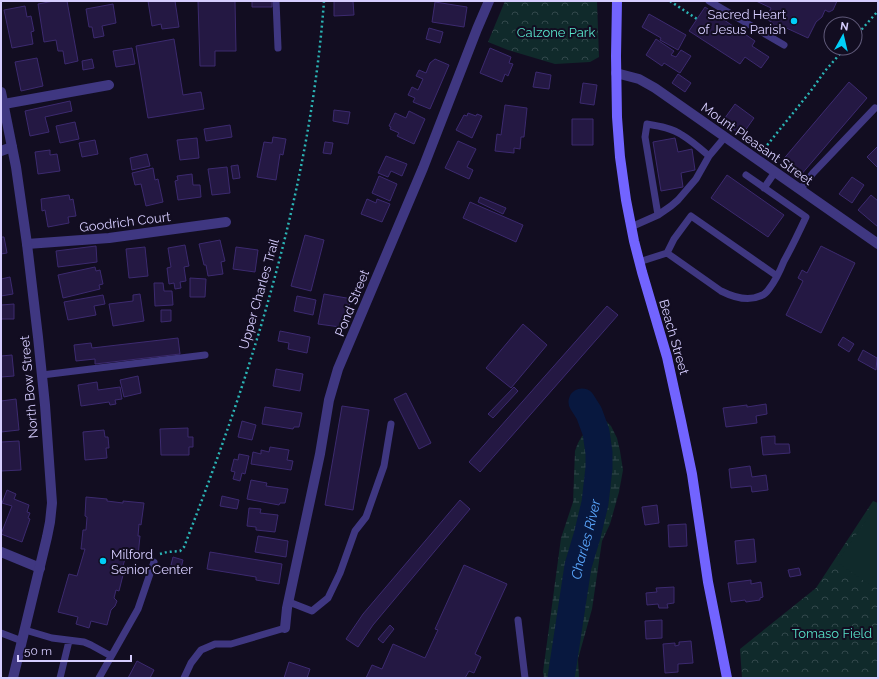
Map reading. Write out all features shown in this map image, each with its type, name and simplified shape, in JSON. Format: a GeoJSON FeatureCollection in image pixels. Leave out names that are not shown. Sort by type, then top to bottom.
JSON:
{"type":"FeatureCollection","features":[{"type":"Feature","properties":{"kind":"main road","name":"Beach Street"},"geometry":{"type":"LineString","coordinates":[[617,1],[616,73],[618,124],[620,157],[626,200],[639,262],[667,356],[681,420],[692,474],[708,582],[727,678]]}},
{"type":"Feature","properties":{"kind":"street","name":"Pond Street"},"geometry":{"type":"LineString","coordinates":[[285,628],[289,602],[320,454],[329,400],[338,368],[423,168],[489,1]]}},
{"type":"Feature","properties":{"kind":"street","name":"Mount Pleasant Street"},"geometry":{"type":"LineString","coordinates":[[616,73],[634,77],[650,85],[878,244]]}},
{"type":"Feature","properties":{"kind":"street"},"geometry":{"type":"LineString","coordinates":[[4,104],[109,85]]}},
{"type":"Feature","properties":{"kind":"street","name":"North Bow Street"},"geometry":{"type":"LineString","coordinates":[[1,92],[16,167],[27,244],[45,404],[52,503],[50,522],[40,568],[13,678]]}},
{"type":"Feature","properties":{"kind":"street"},"geometry":{"type":"LineString","coordinates":[[1,151],[12,147]]}},
{"type":"Feature","properties":{"kind":"street","name":"Goodrich Court"},"geometry":{"type":"LineString","coordinates":[[27,244],[108,238],[226,222]]}},
{"type":"Feature","properties":{"kind":"street"},"geometry":{"type":"LineString","coordinates":[[1,552],[40,568]]}},
{"type":"Feature","properties":{"kind":"lane"},"geometry":{"type":"LineString","coordinates":[[276,1],[278,48]]}},
{"type":"Feature","properties":{"kind":"lane"},"geometry":{"type":"LineString","coordinates":[[709,1],[784,45]]}},
{"type":"Feature","properties":{"kind":"lane"},"geometry":{"type":"LineString","coordinates":[[800,190],[813,173],[875,108]]}},
{"type":"Feature","properties":{"kind":"lane"},"geometry":{"type":"LineString","coordinates":[[658,215],[645,136],[647,124],[676,131],[709,156]]}},
{"type":"Feature","properties":{"kind":"lane"},"geometry":{"type":"LineString","coordinates":[[631,227],[658,215],[671,206],[700,175],[709,156],[725,137]]}},
{"type":"Feature","properties":{"kind":"lane"},"geometry":{"type":"LineString","coordinates":[[764,188],[775,172]]}},
{"type":"Feature","properties":{"kind":"lane"},"geometry":{"type":"LineString","coordinates":[[667,253],[721,291],[735,297],[748,298],[761,296],[765,293],[777,276],[806,217],[746,175]]}},
{"type":"Feature","properties":{"kind":"lane"},"geometry":{"type":"LineString","coordinates":[[639,262],[667,253],[674,239],[691,216],[777,276]]}},
{"type":"Feature","properties":{"kind":"lane"},"geometry":{"type":"LineString","coordinates":[[42,375],[205,355]]}},
{"type":"Feature","properties":{"kind":"lane"},"geometry":{"type":"LineString","coordinates":[[289,602],[312,611],[328,598],[340,573],[355,531],[366,517],[384,466],[391,424]]}},
{"type":"Feature","properties":{"kind":"lane"},"geometry":{"type":"LineString","coordinates":[[99,678],[138,609],[154,562]]}},
{"type":"Feature","properties":{"kind":"lane"},"geometry":{"type":"LineString","coordinates":[[518,620],[524,678]]}},
{"type":"Feature","properties":{"kind":"lane"},"geometry":{"type":"LineString","coordinates":[[184,678],[191,663],[201,650],[214,644],[231,644],[285,628]]}},
{"type":"Feature","properties":{"kind":"lane"},"geometry":{"type":"LineString","coordinates":[[25,630],[52,638],[84,642],[111,656]]}},
{"type":"Feature","properties":{"kind":"lane"},"geometry":{"type":"LineString","coordinates":[[1,633],[22,641]]}},
{"type":"Feature","properties":{"kind":"lane"},"geometry":{"type":"LineString","coordinates":[[60,678],[69,641]]}},
{"type":"Feature","properties":{"kind":"path","name":"Upper Charles Trail"},"geometry":{"type":"LineString","coordinates":[[154,562],[160,554],[180,551],[184,547],[228,429],[265,314],[287,230],[304,154],[316,74],[324,1]]}},
{"type":"Feature","properties":{"kind":"path"},"geometry":{"type":"LineString","coordinates":[[670,1],[697,19]]}},
{"type":"Feature","properties":{"kind":"path"},"geometry":{"type":"LineString","coordinates":[[863,28],[878,11]]}},
{"type":"Feature","properties":{"kind":"path"},"geometry":{"type":"LineString","coordinates":[[763,151],[838,56]]}},
{"type":"Feature","properties":{"kind":"green space","name":"Calzone Park"},"geometry":{"type":"Polygon","coordinates":[[[505,1],[597,1],[599,57],[590,62],[555,64],[508,50],[488,42],[505,1]]]}},
{"type":"Feature","properties":{"kind":"green space"},"geometry":{"type":"Polygon","coordinates":[[[598,416],[611,426],[617,438],[623,470],[619,492],[610,524],[602,541],[592,609],[578,659],[579,678],[544,678],[543,672],[561,538],[573,502],[575,451],[582,436],[592,429],[598,416]]]}},
{"type":"Feature","properties":{"kind":"green space","name":"Tomaso Field"},"geometry":{"type":"Polygon","coordinates":[[[873,501],[878,503],[878,678],[742,678],[740,649],[816,588],[873,501]]]}},
{"type":"Feature","properties":{"kind":"green space"},"geometry":{"type":"Polygon","coordinates":[[[872,512],[878,516],[878,570],[868,584],[837,562],[872,512]]]}},
{"type":"Feature","properties":{"kind":"building"},"geometry":{"type":"Polygon","coordinates":[[[54,1],[67,1],[78,61],[65,64],[63,51],[58,51],[56,40],[44,42],[38,4],[54,1]]]}},
{"type":"Feature","properties":{"kind":"building"},"geometry":{"type":"Polygon","coordinates":[[[148,1],[175,1],[179,27],[162,29],[161,24],[152,26],[148,1]]]}},
{"type":"Feature","properties":{"kind":"building"},"geometry":{"type":"Polygon","coordinates":[[[198,1],[235,1],[236,51],[215,51],[215,66],[200,66],[198,1]]]}},
{"type":"Feature","properties":{"kind":"building"},"geometry":{"type":"Polygon","coordinates":[[[252,1],[272,1],[272,7],[252,7],[252,1]]]}},
{"type":"Feature","properties":{"kind":"building"},"geometry":{"type":"Polygon","coordinates":[[[334,1],[353,1],[354,15],[334,16],[334,1]]]}},
{"type":"Feature","properties":{"kind":"building","name":"Sacred Heart of Jesus Parish"},"geometry":{"type":"Polygon","coordinates":[[[756,1],[837,1],[833,10],[829,12],[825,10],[822,17],[816,22],[808,38],[782,26],[779,30],[774,29],[772,25],[773,23],[766,19],[771,8],[756,1]]]}},
{"type":"Feature","properties":{"kind":"building"},"geometry":{"type":"Polygon","coordinates":[[[435,2],[467,7],[464,27],[432,22],[435,2]]]}},
{"type":"Feature","properties":{"kind":"building"},"geometry":{"type":"Polygon","coordinates":[[[113,4],[116,23],[102,26],[104,36],[94,38],[92,27],[89,27],[86,9],[113,4]]]}},
{"type":"Feature","properties":{"kind":"building"},"geometry":{"type":"Polygon","coordinates":[[[25,6],[27,17],[31,16],[34,31],[31,32],[33,44],[12,48],[4,10],[25,6]]]}},
{"type":"Feature","properties":{"kind":"building"},"geometry":{"type":"Polygon","coordinates":[[[705,7],[755,41],[752,46],[769,57],[761,68],[745,57],[740,64],[689,31],[705,7]]]}},
{"type":"Feature","properties":{"kind":"building"},"geometry":{"type":"Polygon","coordinates":[[[649,14],[686,35],[678,50],[660,40],[661,38],[642,27],[649,14]]]}},
{"type":"Feature","properties":{"kind":"building"},"geometry":{"type":"Polygon","coordinates":[[[429,28],[443,32],[440,43],[426,39],[429,28]]]}},
{"type":"Feature","properties":{"kind":"building"},"geometry":{"type":"Polygon","coordinates":[[[174,39],[183,95],[201,92],[204,109],[148,118],[136,46],[174,39]]]}},
{"type":"Feature","properties":{"kind":"building"},"geometry":{"type":"Polygon","coordinates":[[[656,39],[674,51],[671,55],[676,57],[681,50],[691,56],[680,73],[664,63],[662,66],[646,55],[656,39]]]}},
{"type":"Feature","properties":{"kind":"building"},"geometry":{"type":"Polygon","coordinates":[[[132,48],[135,64],[116,67],[113,51],[132,48]]]}},
{"type":"Feature","properties":{"kind":"building"},"geometry":{"type":"Polygon","coordinates":[[[490,48],[511,57],[509,63],[513,64],[508,76],[505,74],[502,82],[480,73],[490,48]]]}},
{"type":"Feature","properties":{"kind":"building"},"geometry":{"type":"Polygon","coordinates":[[[37,58],[43,86],[21,91],[15,62],[37,58]]]}},
{"type":"Feature","properties":{"kind":"building"},"geometry":{"type":"Polygon","coordinates":[[[92,59],[94,68],[83,70],[82,61],[92,59]]]}},
{"type":"Feature","properties":{"kind":"building"},"geometry":{"type":"Polygon","coordinates":[[[435,59],[449,65],[430,109],[413,102],[415,98],[408,95],[412,87],[418,90],[423,79],[416,76],[419,70],[426,73],[430,63],[435,59]]]}},
{"type":"Feature","properties":{"kind":"building"},"geometry":{"type":"Polygon","coordinates":[[[536,72],[551,75],[549,89],[533,87],[536,72]]]}},
{"type":"Feature","properties":{"kind":"building"},"geometry":{"type":"Polygon","coordinates":[[[678,74],[691,83],[685,92],[672,83],[678,74]]]}},
{"type":"Feature","properties":{"kind":"building"},"geometry":{"type":"Polygon","coordinates":[[[849,82],[867,98],[800,176],[781,162],[849,82]]]}},
{"type":"Feature","properties":{"kind":"building"},"geometry":{"type":"Polygon","coordinates":[[[583,83],[597,85],[594,105],[580,103],[583,83]]]}},
{"type":"Feature","properties":{"kind":"building"},"geometry":{"type":"Polygon","coordinates":[[[70,101],[72,111],[45,117],[49,132],[30,136],[25,111],[70,101]]]}},
{"type":"Feature","properties":{"kind":"building"},"geometry":{"type":"Polygon","coordinates":[[[735,104],[754,118],[742,135],[722,122],[735,104]]]}},
{"type":"Feature","properties":{"kind":"building"},"geometry":{"type":"Polygon","coordinates":[[[505,105],[527,108],[524,137],[521,137],[520,149],[514,148],[514,153],[495,151],[497,134],[501,135],[505,105]]]}},
{"type":"Feature","properties":{"kind":"building"},"geometry":{"type":"Polygon","coordinates":[[[334,110],[350,112],[348,124],[333,121],[334,110]]]}},
{"type":"Feature","properties":{"kind":"building"},"geometry":{"type":"Polygon","coordinates":[[[409,111],[425,119],[414,144],[397,136],[399,133],[390,129],[391,127],[389,126],[395,113],[406,118],[409,111]]]}},
{"type":"Feature","properties":{"kind":"building"},"geometry":{"type":"Polygon","coordinates":[[[468,113],[476,116],[477,114],[482,116],[472,138],[456,130],[464,115],[467,116],[468,113]]]}},
{"type":"Feature","properties":{"kind":"building"},"geometry":{"type":"Polygon","coordinates":[[[572,119],[593,119],[593,145],[572,145],[572,119]]]}},
{"type":"Feature","properties":{"kind":"building"},"geometry":{"type":"Polygon","coordinates":[[[75,122],[79,139],[60,143],[56,126],[75,122]]]}},
{"type":"Feature","properties":{"kind":"building"},"geometry":{"type":"Polygon","coordinates":[[[230,125],[232,137],[206,141],[204,129],[230,125]]]}},
{"type":"Feature","properties":{"kind":"building"},"geometry":{"type":"Polygon","coordinates":[[[273,137],[286,139],[283,155],[280,154],[276,180],[257,177],[264,142],[272,143],[273,137]]]}},
{"type":"Feature","properties":{"kind":"building"},"geometry":{"type":"Polygon","coordinates":[[[197,138],[199,158],[180,160],[177,140],[197,138]]]}},
{"type":"Feature","properties":{"kind":"building"},"geometry":{"type":"Polygon","coordinates":[[[675,138],[678,152],[692,149],[695,170],[681,173],[683,187],[661,191],[653,142],[675,138]]]}},
{"type":"Feature","properties":{"kind":"building"},"geometry":{"type":"Polygon","coordinates":[[[95,140],[98,154],[82,157],[79,143],[95,140]]]}},
{"type":"Feature","properties":{"kind":"building"},"geometry":{"type":"Polygon","coordinates":[[[458,141],[476,149],[467,167],[473,170],[469,179],[445,168],[458,141]]]}},
{"type":"Feature","properties":{"kind":"building"},"geometry":{"type":"Polygon","coordinates":[[[325,142],[333,143],[331,154],[323,153],[325,142]]]}},
{"type":"Feature","properties":{"kind":"building"},"geometry":{"type":"Polygon","coordinates":[[[878,146],[878,168],[867,157],[878,146]]]}},
{"type":"Feature","properties":{"kind":"building"},"geometry":{"type":"Polygon","coordinates":[[[50,150],[50,155],[57,154],[60,171],[38,174],[35,152],[50,150]]]}},
{"type":"Feature","properties":{"kind":"building"},"geometry":{"type":"Polygon","coordinates":[[[147,154],[150,166],[132,170],[130,158],[147,154]]]}},
{"type":"Feature","properties":{"kind":"building"},"geometry":{"type":"Polygon","coordinates":[[[386,156],[407,164],[402,176],[391,171],[388,177],[378,173],[386,156]]]}},
{"type":"Feature","properties":{"kind":"building"},"geometry":{"type":"Polygon","coordinates":[[[238,165],[240,178],[233,179],[231,166],[238,165]]]}},
{"type":"Feature","properties":{"kind":"building"},"geometry":{"type":"Polygon","coordinates":[[[227,167],[230,193],[212,195],[208,169],[227,167]]]}},
{"type":"Feature","properties":{"kind":"building"},"geometry":{"type":"Polygon","coordinates":[[[153,168],[155,180],[158,179],[163,202],[146,206],[141,184],[135,185],[132,173],[153,168]]]}},
{"type":"Feature","properties":{"kind":"building"},"geometry":{"type":"Polygon","coordinates":[[[192,174],[193,185],[200,185],[201,197],[178,200],[175,181],[178,180],[177,176],[192,174]]]}},
{"type":"Feature","properties":{"kind":"building"},"geometry":{"type":"Polygon","coordinates":[[[727,175],[784,215],[768,237],[711,198],[727,175]]]}},
{"type":"Feature","properties":{"kind":"building"},"geometry":{"type":"Polygon","coordinates":[[[379,176],[397,184],[390,201],[372,193],[379,176]]]}},
{"type":"Feature","properties":{"kind":"building"},"geometry":{"type":"Polygon","coordinates":[[[852,177],[864,185],[852,203],[839,194],[852,177]]]}},
{"type":"Feature","properties":{"kind":"building"},"geometry":{"type":"Polygon","coordinates":[[[69,195],[70,200],[73,199],[76,216],[68,217],[69,223],[48,227],[45,210],[42,211],[41,199],[69,195]]]}},
{"type":"Feature","properties":{"kind":"building"},"geometry":{"type":"Polygon","coordinates":[[[871,195],[878,201],[878,227],[858,210],[871,195]]]}},
{"type":"Feature","properties":{"kind":"building"},"geometry":{"type":"Polygon","coordinates":[[[480,197],[506,208],[503,214],[478,202],[480,197]]]}},
{"type":"Feature","properties":{"kind":"building"},"geometry":{"type":"Polygon","coordinates":[[[367,199],[376,203],[377,199],[390,204],[382,222],[361,214],[367,199]]]}},
{"type":"Feature","properties":{"kind":"building"},"geometry":{"type":"Polygon","coordinates":[[[470,202],[523,225],[516,242],[463,218],[470,202]]]}},
{"type":"Feature","properties":{"kind":"building"},"geometry":{"type":"Polygon","coordinates":[[[305,235],[324,240],[311,291],[291,286],[305,235]]]}},
{"type":"Feature","properties":{"kind":"building"},"geometry":{"type":"Polygon","coordinates":[[[1,237],[4,237],[7,253],[1,254],[1,237]]]}},
{"type":"Feature","properties":{"kind":"building"},"geometry":{"type":"Polygon","coordinates":[[[220,240],[225,261],[221,262],[223,274],[208,276],[199,244],[220,240]]]}},
{"type":"Feature","properties":{"kind":"building"},"geometry":{"type":"Polygon","coordinates":[[[185,245],[189,266],[184,267],[186,281],[180,282],[181,288],[175,289],[174,283],[169,284],[167,268],[171,267],[168,248],[185,245]]]}},
{"type":"Feature","properties":{"kind":"building"},"geometry":{"type":"Polygon","coordinates":[[[96,246],[97,262],[58,267],[56,251],[96,246]]]}},
{"type":"Feature","properties":{"kind":"building"},"geometry":{"type":"Polygon","coordinates":[[[821,246],[855,263],[821,333],[786,315],[803,281],[798,278],[802,270],[807,273],[821,246]]]}},
{"type":"Feature","properties":{"kind":"building"},"geometry":{"type":"Polygon","coordinates":[[[145,247],[148,276],[129,278],[126,249],[145,247]]]}},
{"type":"Feature","properties":{"kind":"building"},"geometry":{"type":"Polygon","coordinates":[[[236,247],[258,250],[255,272],[233,269],[236,247]]]}},
{"type":"Feature","properties":{"kind":"building"},"geometry":{"type":"Polygon","coordinates":[[[95,267],[96,271],[100,270],[103,284],[99,285],[100,289],[63,298],[58,275],[95,267]]]}},
{"type":"Feature","properties":{"kind":"building"},"geometry":{"type":"Polygon","coordinates":[[[10,277],[13,294],[1,296],[1,279],[10,277]]]}},
{"type":"Feature","properties":{"kind":"building"},"geometry":{"type":"Polygon","coordinates":[[[190,278],[206,279],[205,297],[190,297],[190,278]]]}},
{"type":"Feature","properties":{"kind":"building"},"geometry":{"type":"Polygon","coordinates":[[[154,283],[163,283],[164,291],[172,291],[173,305],[155,306],[154,283]]]}},
{"type":"Feature","properties":{"kind":"building"},"geometry":{"type":"Polygon","coordinates":[[[140,294],[144,321],[113,326],[109,304],[133,301],[133,295],[140,294]]]}},
{"type":"Feature","properties":{"kind":"building"},"geometry":{"type":"Polygon","coordinates":[[[324,294],[352,299],[340,327],[318,324],[324,294]]]}},
{"type":"Feature","properties":{"kind":"building"},"geometry":{"type":"Polygon","coordinates":[[[103,295],[105,304],[94,306],[96,315],[68,320],[64,302],[103,295]]]}},
{"type":"Feature","properties":{"kind":"building"},"geometry":{"type":"Polygon","coordinates":[[[297,296],[316,300],[313,315],[294,311],[297,296]]]}},
{"type":"Feature","properties":{"kind":"building"},"geometry":{"type":"Polygon","coordinates":[[[14,304],[14,319],[1,319],[1,305],[14,304]]]}},
{"type":"Feature","properties":{"kind":"building"},"geometry":{"type":"Polygon","coordinates":[[[607,306],[618,315],[480,472],[469,462],[607,306]]]}},
{"type":"Feature","properties":{"kind":"building"},"geometry":{"type":"Polygon","coordinates":[[[161,310],[171,310],[171,321],[161,322],[161,310]]]}},
{"type":"Feature","properties":{"kind":"building"},"geometry":{"type":"Polygon","coordinates":[[[523,324],[547,345],[511,388],[486,368],[523,324]]]}},
{"type":"Feature","properties":{"kind":"building"},"geometry":{"type":"Polygon","coordinates":[[[280,331],[310,337],[307,353],[288,349],[289,343],[278,341],[280,331]]]}},
{"type":"Feature","properties":{"kind":"building"},"geometry":{"type":"Polygon","coordinates":[[[843,337],[854,344],[849,352],[838,345],[843,337]]]}},
{"type":"Feature","properties":{"kind":"building"},"geometry":{"type":"Polygon","coordinates":[[[178,338],[180,354],[95,364],[95,359],[76,361],[74,345],[91,343],[92,348],[178,338]]]}},
{"type":"Feature","properties":{"kind":"building"},"geometry":{"type":"Polygon","coordinates":[[[863,350],[877,358],[876,370],[858,360],[863,350]]]}},
{"type":"Feature","properties":{"kind":"building"},"geometry":{"type":"Polygon","coordinates":[[[12,355],[14,376],[1,377],[1,356],[12,355]]]}},
{"type":"Feature","properties":{"kind":"building"},"geometry":{"type":"Polygon","coordinates":[[[276,369],[303,374],[300,391],[273,386],[276,369]]]}},
{"type":"Feature","properties":{"kind":"building"},"geometry":{"type":"Polygon","coordinates":[[[138,376],[141,393],[124,397],[120,380],[138,376]]]}},
{"type":"Feature","properties":{"kind":"building"},"geometry":{"type":"Polygon","coordinates":[[[97,382],[98,390],[120,387],[122,399],[115,400],[116,404],[110,405],[109,402],[81,406],[78,385],[97,382]]]}},
{"type":"Feature","properties":{"kind":"building"},"geometry":{"type":"Polygon","coordinates":[[[514,387],[518,391],[493,418],[488,414],[514,387]]]}},
{"type":"Feature","properties":{"kind":"building"},"geometry":{"type":"Polygon","coordinates":[[[406,393],[431,443],[419,449],[394,399],[406,393]]]}},
{"type":"Feature","properties":{"kind":"building"},"geometry":{"type":"Polygon","coordinates":[[[16,399],[19,430],[1,432],[1,401],[16,399]]]}},
{"type":"Feature","properties":{"kind":"building"},"geometry":{"type":"Polygon","coordinates":[[[766,404],[767,414],[756,416],[757,423],[726,427],[723,408],[747,405],[747,407],[766,404]]]}},
{"type":"Feature","properties":{"kind":"building"},"geometry":{"type":"Polygon","coordinates":[[[342,406],[369,410],[353,510],[325,505],[342,406]]]}},
{"type":"Feature","properties":{"kind":"building"},"geometry":{"type":"Polygon","coordinates":[[[265,407],[302,413],[299,427],[294,427],[293,429],[262,424],[265,407]]]}},
{"type":"Feature","properties":{"kind":"building"},"geometry":{"type":"Polygon","coordinates":[[[242,421],[256,425],[252,440],[238,437],[242,421]]]}},
{"type":"Feature","properties":{"kind":"building"},"geometry":{"type":"Polygon","coordinates":[[[188,428],[188,437],[193,437],[193,447],[189,447],[189,455],[161,455],[160,429],[188,428]]]}},
{"type":"Feature","properties":{"kind":"building"},"geometry":{"type":"Polygon","coordinates":[[[104,430],[105,437],[108,437],[109,448],[106,448],[107,458],[85,460],[83,432],[104,430]]]}},
{"type":"Feature","properties":{"kind":"building"},"geometry":{"type":"Polygon","coordinates":[[[775,436],[775,444],[789,444],[790,453],[763,455],[761,437],[775,436]]]}},
{"type":"Feature","properties":{"kind":"building"},"geometry":{"type":"Polygon","coordinates":[[[19,441],[21,470],[1,471],[1,442],[19,441]]]}},
{"type":"Feature","properties":{"kind":"building"},"geometry":{"type":"Polygon","coordinates":[[[270,447],[289,450],[287,460],[293,461],[291,470],[251,464],[253,452],[261,454],[261,450],[269,452],[270,447]]]}},
{"type":"Feature","properties":{"kind":"building"},"geometry":{"type":"Polygon","coordinates":[[[239,454],[249,456],[245,474],[242,473],[240,481],[233,479],[235,472],[231,471],[234,459],[238,460],[239,454]]]}},
{"type":"Feature","properties":{"kind":"building"},"geometry":{"type":"Polygon","coordinates":[[[750,466],[752,477],[766,475],[768,490],[752,492],[751,486],[731,488],[729,469],[750,466]]]}},
{"type":"Feature","properties":{"kind":"building"},"geometry":{"type":"Polygon","coordinates":[[[251,480],[267,483],[266,486],[288,489],[285,503],[280,503],[279,505],[247,499],[251,480]]]}},
{"type":"Feature","properties":{"kind":"building"},"geometry":{"type":"Polygon","coordinates":[[[7,490],[16,494],[14,499],[29,505],[27,512],[30,513],[28,518],[30,519],[22,542],[1,534],[12,506],[2,503],[7,490]]]}},
{"type":"Feature","properties":{"kind":"building"},"geometry":{"type":"Polygon","coordinates":[[[222,496],[239,500],[237,509],[220,506],[222,496]]]}},
{"type":"Feature","properties":{"kind":"building","name":"Milford Senior Center"},"geometry":{"type":"Polygon","coordinates":[[[86,497],[107,499],[107,501],[123,503],[123,501],[144,503],[141,525],[139,524],[138,536],[140,536],[138,556],[126,555],[123,566],[125,567],[119,591],[116,590],[114,598],[117,601],[111,610],[107,625],[91,621],[89,628],[76,624],[78,617],[58,612],[69,574],[77,576],[85,549],[81,549],[83,530],[86,530],[86,497]]]}},
{"type":"Feature","properties":{"kind":"building"},"geometry":{"type":"Polygon","coordinates":[[[460,500],[470,509],[373,625],[358,647],[346,639],[363,614],[460,500]]]}},
{"type":"Feature","properties":{"kind":"building"},"geometry":{"type":"Polygon","coordinates":[[[657,505],[659,523],[645,525],[642,507],[657,505]]]}},
{"type":"Feature","properties":{"kind":"building"},"geometry":{"type":"Polygon","coordinates":[[[249,508],[261,509],[260,513],[278,515],[275,532],[256,530],[256,527],[247,526],[249,508]]]}},
{"type":"Feature","properties":{"kind":"building"},"geometry":{"type":"Polygon","coordinates":[[[686,524],[687,546],[669,547],[668,525],[686,524]]]}},
{"type":"Feature","properties":{"kind":"building"},"geometry":{"type":"Polygon","coordinates":[[[258,536],[288,541],[286,557],[255,552],[258,536]]]}},
{"type":"Feature","properties":{"kind":"building"},"geometry":{"type":"Polygon","coordinates":[[[754,539],[756,562],[737,564],[735,541],[754,539]]]}},
{"type":"Feature","properties":{"kind":"building"},"geometry":{"type":"Polygon","coordinates":[[[210,552],[282,564],[279,584],[256,580],[256,577],[207,569],[210,552]]]}},
{"type":"Feature","properties":{"kind":"building"},"geometry":{"type":"Polygon","coordinates":[[[173,557],[183,560],[181,568],[171,565],[173,557]]]}},
{"type":"Feature","properties":{"kind":"building"},"geometry":{"type":"Polygon","coordinates":[[[464,565],[507,584],[475,654],[481,657],[474,673],[469,671],[465,678],[366,678],[372,665],[382,669],[393,644],[425,658],[438,630],[435,629],[464,565]]]}},
{"type":"Feature","properties":{"kind":"building"},"geometry":{"type":"Polygon","coordinates":[[[799,568],[801,575],[790,577],[788,570],[799,568]]]}},
{"type":"Feature","properties":{"kind":"building"},"geometry":{"type":"Polygon","coordinates":[[[751,580],[751,584],[761,582],[763,597],[760,598],[760,600],[731,602],[728,583],[751,580]]]}},
{"type":"Feature","properties":{"kind":"building"},"geometry":{"type":"Polygon","coordinates":[[[674,587],[674,603],[667,604],[668,608],[659,608],[658,604],[647,605],[646,593],[657,592],[656,588],[674,587]]]}},
{"type":"Feature","properties":{"kind":"building"},"geometry":{"type":"Polygon","coordinates":[[[662,620],[662,638],[646,639],[645,621],[662,620]]]}},
{"type":"Feature","properties":{"kind":"building"},"geometry":{"type":"Polygon","coordinates":[[[390,625],[394,629],[383,643],[378,639],[390,625]]]}},
{"type":"Feature","properties":{"kind":"building"},"geometry":{"type":"Polygon","coordinates":[[[691,641],[693,663],[678,664],[678,672],[665,673],[663,644],[675,643],[675,646],[679,645],[679,642],[691,641]]]}},
{"type":"Feature","properties":{"kind":"building"},"geometry":{"type":"Polygon","coordinates":[[[137,661],[154,670],[150,678],[128,678],[137,661]]]}},
{"type":"Feature","properties":{"kind":"building"},"geometry":{"type":"Polygon","coordinates":[[[289,662],[310,669],[307,678],[284,678],[289,662]]]}},
{"type":"Feature","properties":{"kind":"waterway","name":"Charles River"},"geometry":{"type":"LineString","coordinates":[[561,678],[578,566],[595,503],[599,468],[599,453],[596,432],[589,413],[582,402]]}},
{"type":"Feature","properties":{"kind":"place","name":"Sacred Heart of Jesus Parish"},"geometry":{"type":"Point","coordinates":[794,21]}},
{"type":"Feature","properties":{"kind":"place","name":"Milford Senior Center"},"geometry":{"type":"Point","coordinates":[103,561]}}]}
